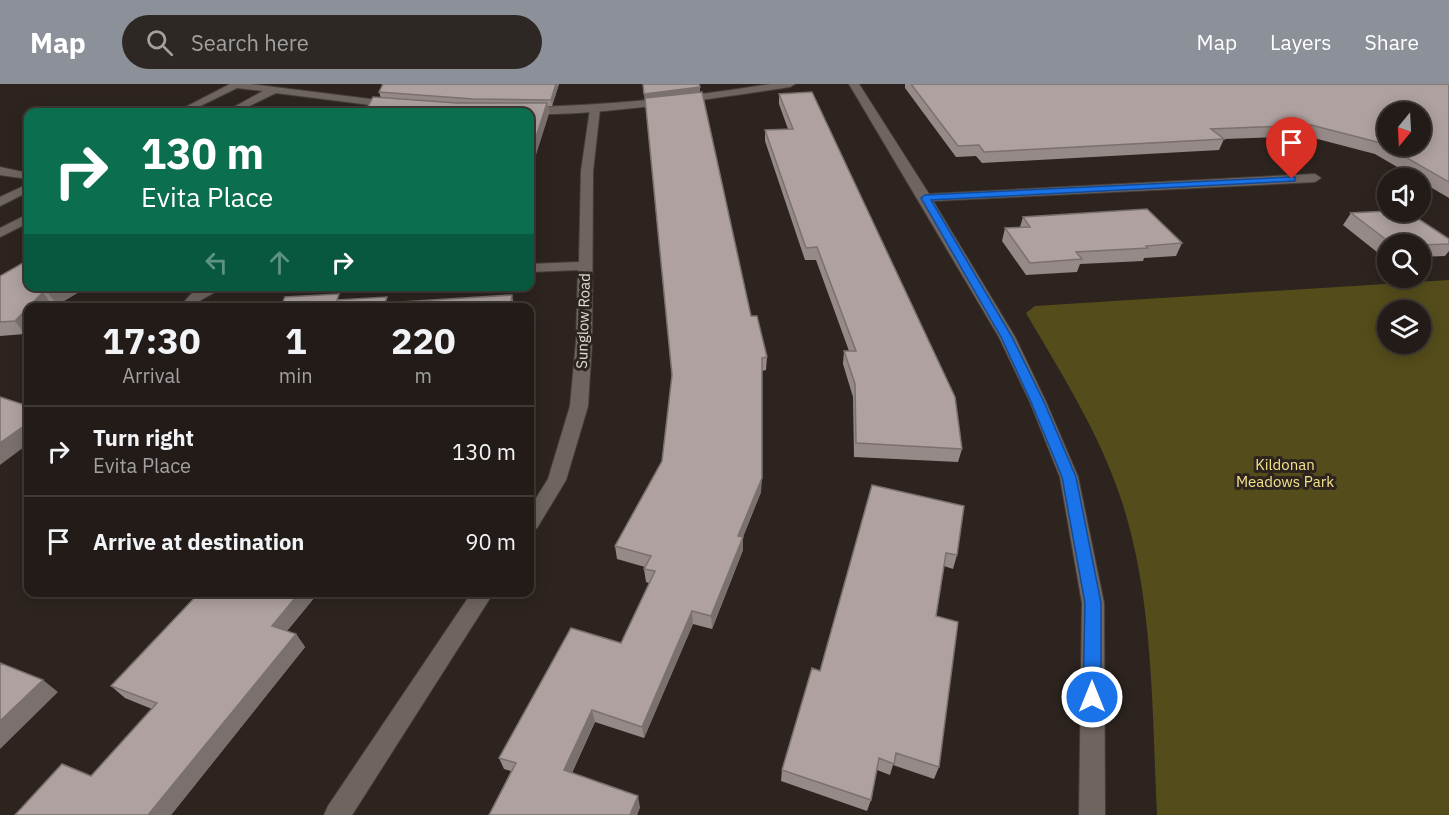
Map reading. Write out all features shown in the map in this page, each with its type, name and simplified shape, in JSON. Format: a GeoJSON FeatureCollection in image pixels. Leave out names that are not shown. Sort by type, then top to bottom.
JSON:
{"type":"FeatureCollection","features":[{"type":"Feature","properties":{"kind":"street"},"geometry":{"type":"LineString","coordinates":[[238,108],[285,84]]}},
{"type":"Feature","properties":{"kind":"street"},"geometry":{"type":"LineString","coordinates":[[534,110],[595,109],[708,97],[790,84]]}},
{"type":"Feature","properties":{"kind":"street"},"geometry":{"type":"LineString","coordinates":[[854,84],[925,198],[1006,337],[1038,402],[1069,477],[1093,603],[1092,815]]}},
{"type":"Feature","properties":{"kind":"street"},"geometry":{"type":"LineString","coordinates":[[189,108],[237,85],[401,106]]}},
{"type":"Feature","properties":{"kind":"street","name":"Sunglow Road"},"geometry":{"type":"LineString","coordinates":[[534,517],[557,480],[579,406],[584,342],[587,171],[595,109]]}},
{"type":"Feature","properties":{"kind":"street"},"geometry":{"type":"LineString","coordinates":[[0,171],[24,175]]}},
{"type":"Feature","properties":{"kind":"street"},"geometry":{"type":"LineString","coordinates":[[925,198],[1315,178]]}},
{"type":"Feature","properties":{"kind":"street"},"geometry":{"type":"LineString","coordinates":[[0,202],[24,190]]}},
{"type":"Feature","properties":{"kind":"street"},"geometry":{"type":"LineString","coordinates":[[0,233],[24,220]]}},
{"type":"Feature","properties":{"kind":"street"},"geometry":{"type":"LineString","coordinates":[[534,268],[585,266]]}},
{"type":"Feature","properties":{"kind":"street"},"geometry":{"type":"LineString","coordinates":[[191,303],[196,297],[209,291]]}},
{"type":"Feature","properties":{"kind":"street"},"geometry":{"type":"LineString","coordinates":[[337,815],[481,597]]}},
{"type":"Feature","properties":{"kind":"green space","name":"Kildonan Meadows Park"},"geometry":{"type":"Polygon","coordinates":[[[1449,280],[1449,815],[1157,815],[1150,655],[1146,615],[1132,537],[1121,499],[1102,450],[1078,403],[1026,313],[1035,306],[1377,285],[1377,288],[1431,288],[1431,281],[1449,280]]]}},
{"type":"Feature","properties":{"kind":"building"},"geometry":{"type":"Polygon","coordinates":[[[383,84],[556,84],[551,100],[473,99],[379,92],[383,84]]]}},
{"type":"Feature","properties":{"kind":"building"},"geometry":{"type":"Polygon","coordinates":[[[643,84],[699,84],[700,87],[644,94],[643,84]]]}},
{"type":"Feature","properties":{"kind":"building"},"geometry":{"type":"Polygon","coordinates":[[[911,84],[1449,84],[1449,182],[1431,172],[1431,168],[1425,168],[1404,156],[1431,156],[1431,102],[1377,102],[1377,142],[1311,125],[1211,129],[1224,139],[984,152],[979,145],[958,146],[911,84]]]}},
{"type":"Feature","properties":{"kind":"building"},"geometry":{"type":"Polygon","coordinates":[[[702,92],[751,316],[757,316],[767,357],[762,358],[762,478],[738,536],[743,537],[711,616],[692,611],[642,727],[592,710],[564,770],[638,796],[630,815],[489,815],[516,763],[499,758],[571,628],[621,643],[655,571],[644,569],[651,556],[615,546],[662,461],[672,375],[645,98],[702,92]]]}},
{"type":"Feature","properties":{"kind":"building"},"geometry":{"type":"Polygon","coordinates":[[[812,92],[955,397],[962,449],[856,443],[855,384],[844,351],[856,351],[817,247],[806,248],[765,130],[793,129],[779,94],[812,92]]]}},
{"type":"Feature","properties":{"kind":"building"},"geometry":{"type":"Polygon","coordinates":[[[373,97],[457,103],[547,103],[534,144],[534,108],[367,108],[373,97]]]}},
{"type":"Feature","properties":{"kind":"building"},"geometry":{"type":"Polygon","coordinates":[[[1147,209],[1182,243],[1146,246],[1148,248],[1076,252],[1082,259],[1030,263],[1005,228],[1030,227],[1023,217],[1147,209]]]}},
{"type":"Feature","properties":{"kind":"building"},"geometry":{"type":"Polygon","coordinates":[[[1377,212],[1377,222],[1423,222],[1449,239],[1449,244],[1431,245],[1431,234],[1379,234],[1351,213],[1377,212]]]}},
{"type":"Feature","properties":{"kind":"building"},"geometry":{"type":"Polygon","coordinates":[[[24,262],[24,291],[51,291],[43,292],[32,303],[24,303],[24,312],[15,321],[0,322],[0,276],[24,262]]]}},
{"type":"Feature","properties":{"kind":"building"},"geometry":{"type":"Polygon","coordinates":[[[339,294],[337,300],[387,297],[385,303],[282,303],[285,297],[339,294]]]}},
{"type":"Feature","properties":{"kind":"building"},"geometry":{"type":"Polygon","coordinates":[[[512,295],[511,303],[385,303],[512,295]]]}},
{"type":"Feature","properties":{"kind":"building"},"geometry":{"type":"Polygon","coordinates":[[[0,397],[24,405],[24,426],[0,443],[0,397]]]}},
{"type":"Feature","properties":{"kind":"building"},"geometry":{"type":"Polygon","coordinates":[[[872,485],[964,506],[957,555],[946,553],[936,616],[958,622],[939,767],[896,753],[894,764],[879,758],[871,800],[782,770],[812,668],[820,671],[872,485]]]}},
{"type":"Feature","properties":{"kind":"building"},"geometry":{"type":"Polygon","coordinates":[[[195,597],[296,597],[272,626],[296,634],[148,815],[15,815],[62,764],[91,776],[157,703],[111,686],[195,597]]]}},
{"type":"Feature","properties":{"kind":"building"},"geometry":{"type":"Polygon","coordinates":[[[0,663],[43,680],[0,721],[0,663]]]}},
{"type":"Feature","properties":{"kind":"route"},"geometry":{"type":"LineString","coordinates":[[1092,697],[1093,603],[1069,477],[1038,402],[1006,337],[925,198],[1292,179]]}}]}
